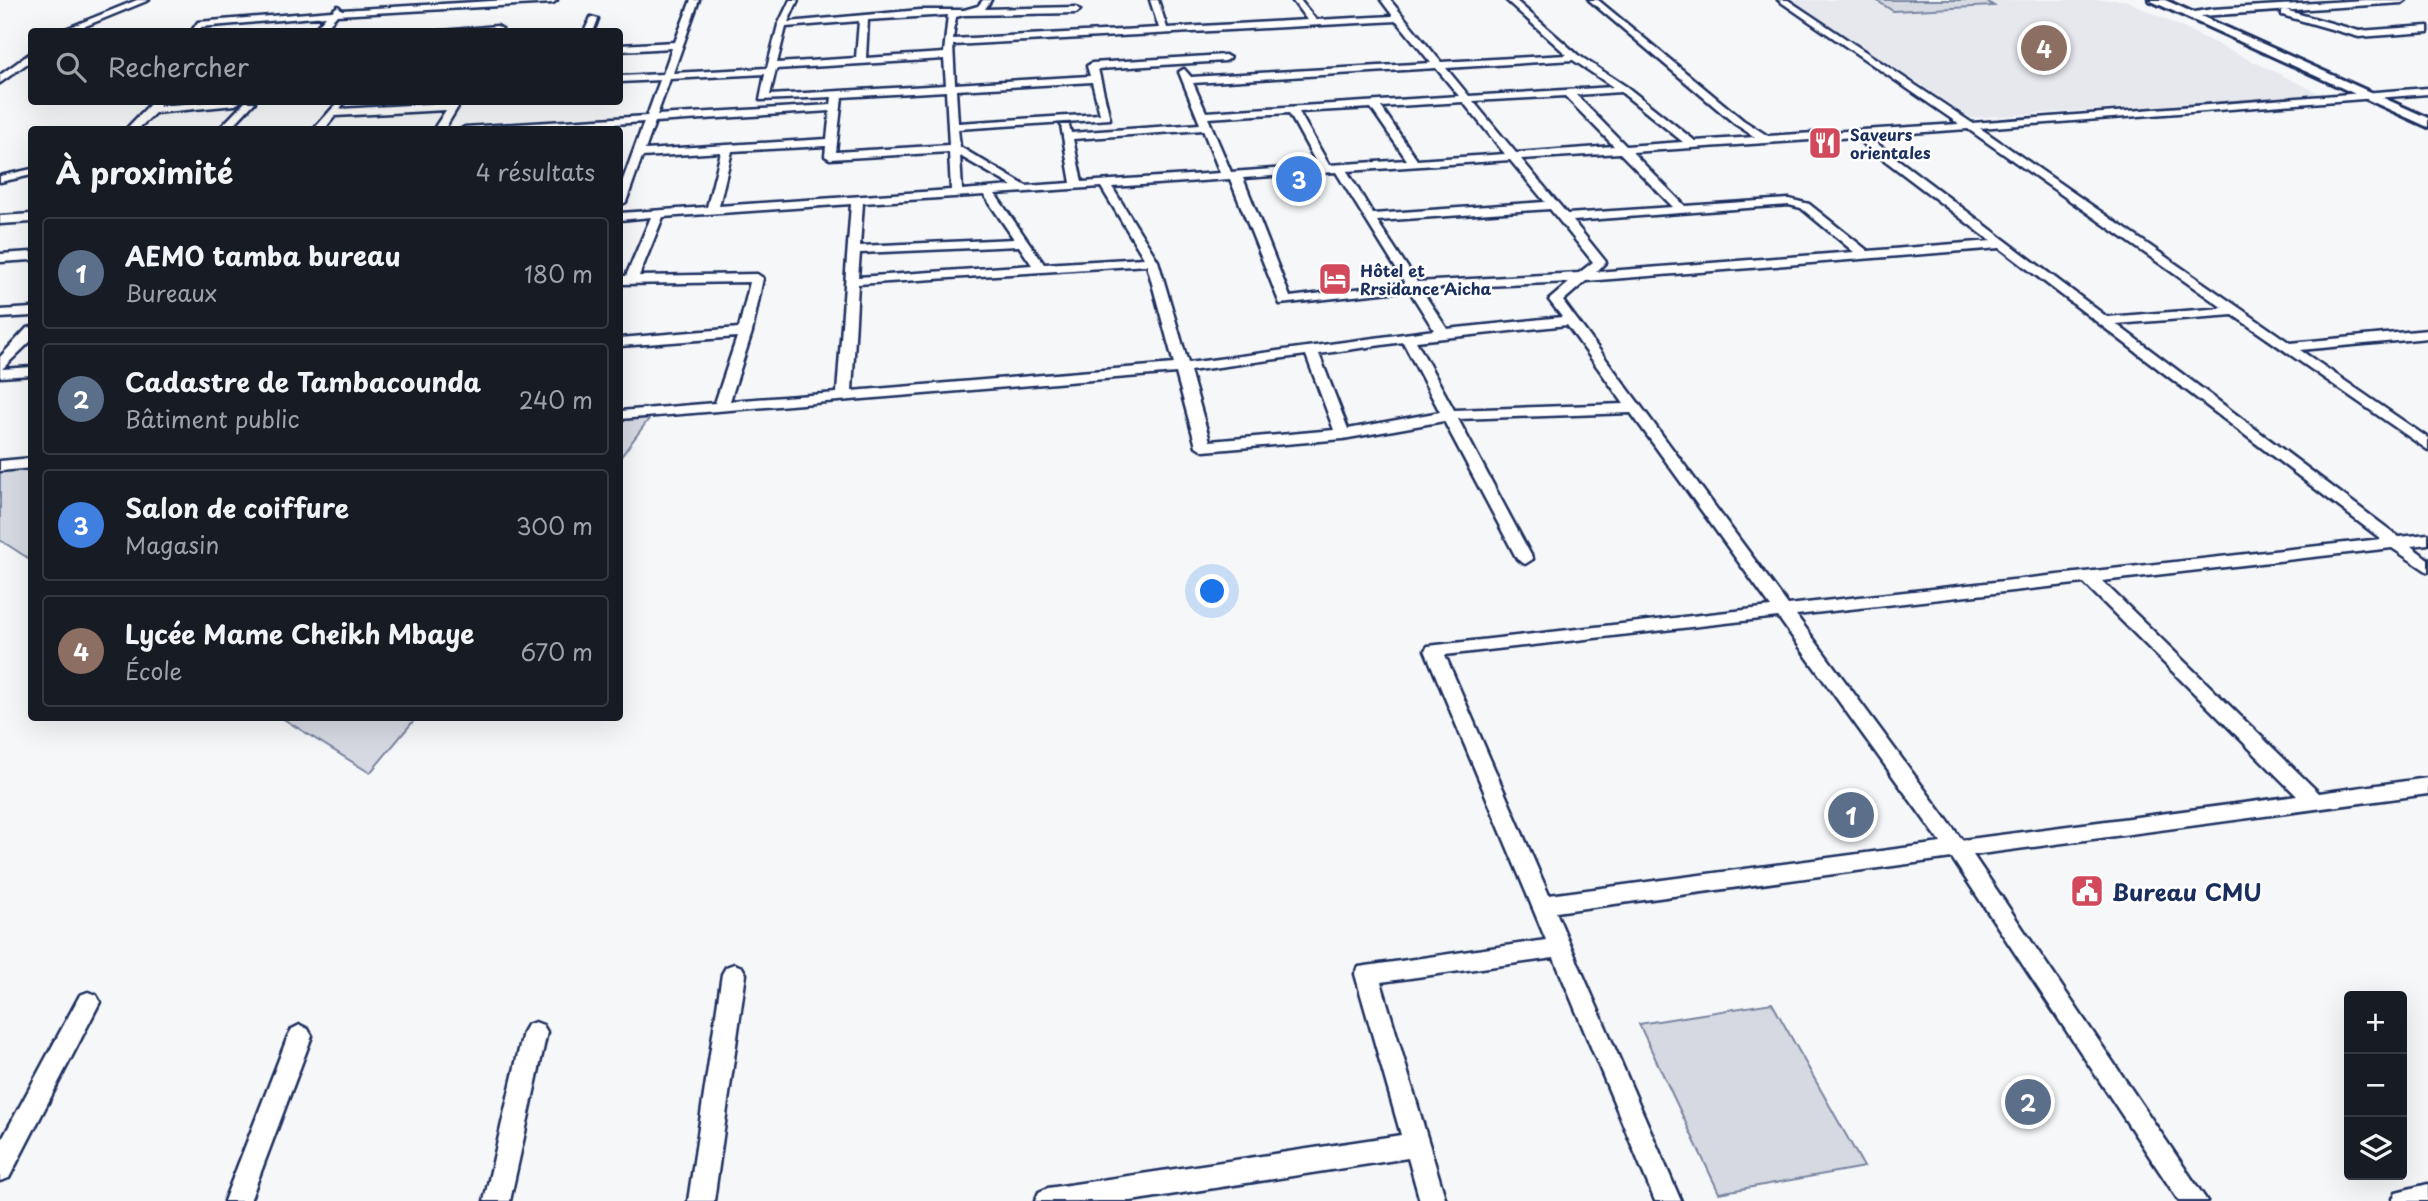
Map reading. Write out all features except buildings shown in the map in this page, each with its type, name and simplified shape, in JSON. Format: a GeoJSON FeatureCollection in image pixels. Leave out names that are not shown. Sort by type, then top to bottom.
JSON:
{"type":"FeatureCollection","features":[{"type":"Feature","properties":{"kind":"main road"},"geometry":{"type":"LineString","coordinates":[[2155,0],[2428,123]]}},
{"type":"Feature","properties":{"kind":"street"},"geometry":{"type":"LineString","coordinates":[[72,28],[145,0]]}},
{"type":"Feature","properties":{"kind":"street"},"geometry":{"type":"LineString","coordinates":[[320,28],[346,0]]}},
{"type":"Feature","properties":{"kind":"street"},"geometry":{"type":"LineString","coordinates":[[451,28],[553,0]]}},
{"type":"Feature","properties":{"kind":"street"},"geometry":{"type":"LineString","coordinates":[[623,194],[695,0]]}},
{"type":"Feature","properties":{"kind":"street"},"geometry":{"type":"LineString","coordinates":[[794,0],[782,25],[764,98],[1095,79]]}},
{"type":"Feature","properties":{"kind":"street"},"geometry":{"type":"LineString","coordinates":[[952,15],[981,8],[987,0]]}},
{"type":"Feature","properties":{"kind":"street"},"geometry":{"type":"LineString","coordinates":[[1073,0],[1077,35]]}},
{"type":"Feature","properties":{"kind":"street"},"geometry":{"type":"LineString","coordinates":[[1155,0],[1164,31]]}},
{"type":"Feature","properties":{"kind":"street"},"geometry":{"type":"LineString","coordinates":[[1296,0],[1312,22]]}},
{"type":"Feature","properties":{"kind":"street"},"geometry":{"type":"LineString","coordinates":[[1385,0],[1600,262],[1556,300],[1957,849],[2194,1201]]}},
{"type":"Feature","properties":{"kind":"street"},"geometry":{"type":"LineString","coordinates":[[1510,0],[1575,57],[1623,89],[1692,144]]}},
{"type":"Feature","properties":{"kind":"street"},"geometry":{"type":"LineString","coordinates":[[1593,0],[1739,122],[1765,139]]}},
{"type":"Feature","properties":{"kind":"street"},"geometry":{"type":"LineString","coordinates":[[1782,0],[1969,126],[2428,445]]}},
{"type":"Feature","properties":{"kind":"street"},"geometry":{"type":"LineString","coordinates":[[2186,14],[2402,0]]}},
{"type":"Feature","properties":{"kind":"street"},"geometry":{"type":"LineString","coordinates":[[2268,8],[2359,34],[2428,29]]}},
{"type":"Feature","properties":{"kind":"street"},"geometry":{"type":"LineString","coordinates":[[782,25],[920,13],[952,15],[1076,10]]}},
{"type":"Feature","properties":{"kind":"street"},"geometry":{"type":"LineString","coordinates":[[197,28],[198,25],[334,13],[502,14]]}},
{"type":"Feature","properties":{"kind":"street"},"geometry":{"type":"LineString","coordinates":[[952,15],[948,42],[957,194]]}},
{"type":"Feature","properties":{"kind":"street"},"geometry":{"type":"LineString","coordinates":[[948,42],[1400,18]]}},
{"type":"Feature","properties":{"kind":"street"},"geometry":{"type":"LineString","coordinates":[[590,28],[594,19]]}},
{"type":"Feature","properties":{"kind":"street"},"geometry":{"type":"LineString","coordinates":[[861,61],[864,19]]}},
{"type":"Feature","properties":{"kind":"street"},"geometry":{"type":"LineString","coordinates":[[1210,28],[1215,38]]}},
{"type":"Feature","properties":{"kind":"street"},"geometry":{"type":"LineString","coordinates":[[623,48],[678,45]]}},
{"type":"Feature","properties":{"kind":"street"},"geometry":{"type":"LineString","coordinates":[[953,126],[1106,117],[1092,66],[1179,61],[1223,53],[1234,77]]}},
{"type":"Feature","properties":{"kind":"street"},"geometry":{"type":"LineString","coordinates":[[623,79],[949,56]]}},
{"type":"Feature","properties":{"kind":"street"},"geometry":{"type":"LineString","coordinates":[[0,80],[5,71],[28,57]]}},
{"type":"Feature","properties":{"kind":"street"},"geometry":{"type":"LineString","coordinates":[[1187,80],[1575,57]]}},
{"type":"Feature","properties":{"kind":"street"},"geometry":{"type":"LineString","coordinates":[[1179,61],[1207,127],[1232,175],[1285,301],[1413,286],[1584,277],[2002,244]]}},
{"type":"Feature","properties":{"kind":"street"},"geometry":{"type":"LineString","coordinates":[[1202,115],[1623,89]]}},
{"type":"Feature","properties":{"kind":"street"},"geometry":{"type":"LineString","coordinates":[[623,216],[1969,126],[2428,91]]}},
{"type":"Feature","properties":{"kind":"street"},"geometry":{"type":"LineString","coordinates":[[1567,92],[1682,209]]}},
{"type":"Feature","properties":{"kind":"street"},"geometry":{"type":"LineString","coordinates":[[837,94],[830,156],[954,148],[1024,189]]}},
{"type":"Feature","properties":{"kind":"street"},"geometry":{"type":"LineString","coordinates":[[1374,104],[1414,163]]}},
{"type":"Feature","properties":{"kind":"street"},"geometry":{"type":"LineString","coordinates":[[134,126],[155,106],[175,105]]}},
{"type":"Feature","properties":{"kind":"street"},"geometry":{"type":"LineString","coordinates":[[227,126],[247,105]]}},
{"type":"Feature","properties":{"kind":"street"},"geometry":{"type":"LineString","coordinates":[[321,126],[338,105]]}},
{"type":"Feature","properties":{"kind":"street"},"geometry":{"type":"LineString","coordinates":[[331,113],[441,105]]}},
{"type":"Feature","properties":{"kind":"street"},"geometry":{"type":"LineString","coordinates":[[441,126],[454,105]]}},
{"type":"Feature","properties":{"kind":"street"},"geometry":{"type":"LineString","coordinates":[[548,126],[836,108]]}},
{"type":"Feature","properties":{"kind":"street"},"geometry":{"type":"LineString","coordinates":[[1292,109],[1325,169]]}},
{"type":"Feature","properties":{"kind":"street"},"geometry":{"type":"LineString","coordinates":[[1063,120],[1077,186]]}},
{"type":"Feature","properties":{"kind":"street"},"geometry":{"type":"LineString","coordinates":[[1067,136],[1207,127]]}},
{"type":"Feature","properties":{"kind":"street"},"geometry":{"type":"LineString","coordinates":[[1856,133],[2428,568]]}},
{"type":"Feature","properties":{"kind":"street"},"geometry":{"type":"LineString","coordinates":[[637,154],[832,142]]}},
{"type":"Feature","properties":{"kind":"street"},"geometry":{"type":"LineString","coordinates":[[712,210],[727,149]]}},
{"type":"Feature","properties":{"kind":"street"},"geometry":{"type":"LineString","coordinates":[[1340,168],[1368,218],[1443,333]]}},
{"type":"Feature","properties":{"kind":"street"},"geometry":{"type":"LineString","coordinates":[[0,172],[28,173]]}},
{"type":"Feature","properties":{"kind":"street"},"geometry":{"type":"LineString","coordinates":[[0,179],[28,173]]}},
{"type":"Feature","properties":{"kind":"street"},"geometry":{"type":"LineString","coordinates":[[1105,184],[1152,261],[1204,446],[1343,434],[1451,415],[1635,408]]}},
{"type":"Feature","properties":{"kind":"street"},"geometry":{"type":"LineString","coordinates":[[988,192],[1041,269]]}},
{"type":"Feature","properties":{"kind":"street"},"geometry":{"type":"LineString","coordinates":[[844,396],[857,200]]}},
{"type":"Feature","properties":{"kind":"street"},"geometry":{"type":"LineString","coordinates":[[1564,218],[1798,203],[1865,255]]}},
{"type":"Feature","properties":{"kind":"street"},"geometry":{"type":"LineString","coordinates":[[1368,218],[1553,205]]}},
{"type":"Feature","properties":{"kind":"street"},"geometry":{"type":"LineString","coordinates":[[659,214],[625,280],[757,278],[745,332],[721,406]]}},
{"type":"Feature","properties":{"kind":"street"},"geometry":{"type":"LineString","coordinates":[[0,220],[28,218]]}},
{"type":"Feature","properties":{"kind":"street"},"geometry":{"type":"LineString","coordinates":[[854,250],[1023,242]]}},
{"type":"Feature","properties":{"kind":"street"},"geometry":{"type":"LineString","coordinates":[[0,258],[28,256]]}},
{"type":"Feature","properties":{"kind":"street"},"geometry":{"type":"LineString","coordinates":[[852,281],[1152,261]]}},
{"type":"Feature","properties":{"kind":"street"},"geometry":{"type":"LineString","coordinates":[[2103,321],[2234,311]]}},
{"type":"Feature","properties":{"kind":"street"},"geometry":{"type":"LineString","coordinates":[[0,314],[28,312]]}},
{"type":"Feature","properties":{"kind":"street"},"geometry":{"type":"LineString","coordinates":[[623,415],[1182,368],[1443,333],[1572,320]]}},
{"type":"Feature","properties":{"kind":"street"},"geometry":{"type":"LineString","coordinates":[[623,342],[745,332]]}},
{"type":"Feature","properties":{"kind":"street"},"geometry":{"type":"LineString","coordinates":[[2286,347],[2428,334]]}},
{"type":"Feature","properties":{"kind":"street"},"geometry":{"type":"LineString","coordinates":[[0,365],[28,335]]}},
{"type":"Feature","properties":{"kind":"street"},"geometry":{"type":"LineString","coordinates":[[1408,338],[1525,559]]}},
{"type":"Feature","properties":{"kind":"street"},"geometry":{"type":"LineString","coordinates":[[1311,350],[1343,434]]}},
{"type":"Feature","properties":{"kind":"street"},"geometry":{"type":"LineString","coordinates":[[0,373],[28,371]]}},
{"type":"Feature","properties":{"kind":"street"},"geometry":{"type":"LineString","coordinates":[[0,466],[28,463]]}},
{"type":"Feature","properties":{"kind":"street"},"geometry":{"type":"LineString","coordinates":[[1668,1201],[1434,650],[2428,539]]}},
{"type":"Feature","properties":{"kind":"street"},"geometry":{"type":"LineString","coordinates":[[2088,577],[2315,801]]}},
{"type":"Feature","properties":{"kind":"street"},"geometry":{"type":"LineString","coordinates":[[1542,905],[2428,786]]}},
{"type":"Feature","properties":{"kind":"street"},"geometry":{"type":"LineString","coordinates":[[1433,1201],[1367,974],[1560,948]]}},
{"type":"Feature","properties":{"kind":"street"},"geometry":{"type":"LineString","coordinates":[[701,1201],[734,974]]}},
{"type":"Feature","properties":{"kind":"street"},"geometry":{"type":"LineString","coordinates":[[0,1169],[88,1002]]}},
{"type":"Feature","properties":{"kind":"street"},"geometry":{"type":"LineString","coordinates":[[497,1201],[535,1032]]}},
{"type":"Feature","properties":{"kind":"street"},"geometry":{"type":"LineString","coordinates":[[237,1201],[300,1035]]}},
{"type":"Feature","properties":{"kind":"street"},"geometry":{"type":"LineString","coordinates":[[1048,1201],[1416,1145]]}},
{"type":"Feature","properties":{"kind":"street"},"geometry":{"type":"LineString","coordinates":[[2404,1201],[2428,1197]]}},
{"type":"Feature","properties":{"kind":"shaded area"},"geometry":{"type":"Polygon","coordinates":[[[1792,0],[2125,0],[2323,95],[1971,118],[1792,0]]]}},
{"type":"Feature","properties":{"kind":"shaded area"},"geometry":{"type":"Polygon","coordinates":[[[1876,0],[1984,0],[1994,6],[1893,11],[1876,0]]]}},
{"type":"Feature","properties":{"kind":"shaded area"},"geometry":{"type":"Polygon","coordinates":[[[654,412],[623,454],[623,415],[654,412]]]}},
{"type":"Feature","properties":{"kind":"shaded area"},"geometry":{"type":"Polygon","coordinates":[[[28,463],[28,558],[0,540],[0,466],[28,463]]]}},
{"type":"Feature","properties":{"kind":"shaded area"},"geometry":{"type":"Polygon","coordinates":[[[287,721],[413,721],[370,773],[287,721]]]}},
{"type":"Feature","properties":{"kind":"shaded area"},"geometry":{"type":"Polygon","coordinates":[[[1772,1003],[1864,1167],[1719,1193],[1639,1024],[1772,1003]]]}},
{"type":"Feature","properties":{"kind":"place","name":"Lycée Mame Cheikh Mbaye"},"geometry":{"type":"Point","coordinates":[2044,48]}},
{"type":"Feature","properties":{"kind":"place","name":"Saveurs orientales"},"geometry":{"type":"Point","coordinates":[1825,143]}},
{"type":"Feature","properties":{"kind":"place","name":"Salon de coiffure"},"geometry":{"type":"Point","coordinates":[1299,179]}},
{"type":"Feature","properties":{"kind":"place","name":"Hôtel et Rrsidance Aicha"},"geometry":{"type":"Point","coordinates":[1335,279]}},
{"type":"Feature","properties":{"kind":"place","name":"AEMO tamba bureau"},"geometry":{"type":"Point","coordinates":[1851,815]}},
{"type":"Feature","properties":{"kind":"place","name":"Bureau CMU"},"geometry":{"type":"Point","coordinates":[2087,891]}},
{"type":"Feature","properties":{"kind":"place","name":"Cadastre de Tambacounda"},"geometry":{"type":"Point","coordinates":[2028,1102]}}]}
